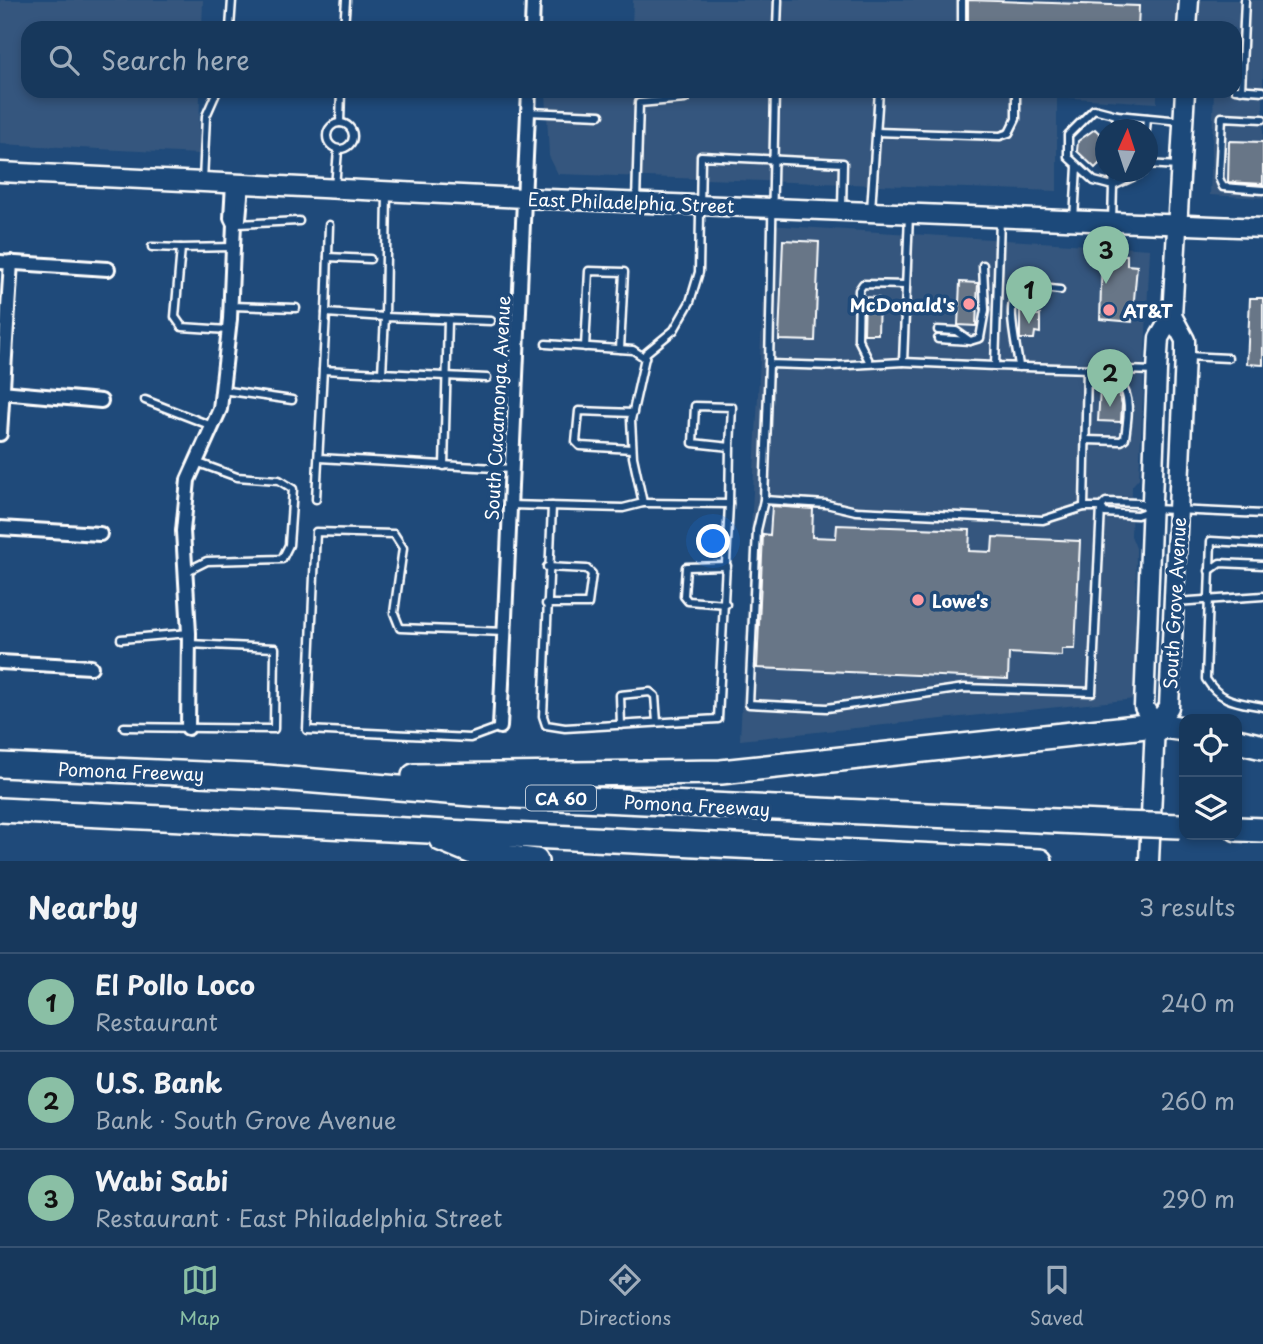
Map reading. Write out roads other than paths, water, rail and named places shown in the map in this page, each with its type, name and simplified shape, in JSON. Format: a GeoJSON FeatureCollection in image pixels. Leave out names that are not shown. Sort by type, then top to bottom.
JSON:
{"type":"FeatureCollection","features":[{"type":"Feature","properties":{"kind":"highway"},"geometry":{"type":"LineString","coordinates":[[267,776],[603,776],[721,772],[1155,725],[1179,728]]}},
{"type":"Feature","properties":{"kind":"highway"},"geometry":{"type":"LineString","coordinates":[[1242,742],[1263,747]]}},
{"type":"Feature","properties":{"kind":"highway","name":"Pomona Freeway"},"geometry":{"type":"LineString","coordinates":[[0,765],[267,776],[471,794],[1179,826]]}},
{"type":"Feature","properties":{"kind":"highway"},"geometry":{"type":"LineString","coordinates":[[0,810],[425,833],[1040,861]]}},
{"type":"Feature","properties":{"kind":"highway"},"geometry":{"type":"LineString","coordinates":[[1242,829],[1263,830]]}},
{"type":"Feature","properties":{"kind":"highway"},"geometry":{"type":"LineString","coordinates":[[425,833],[475,853],[536,861]]}},
{"type":"Feature","properties":{"kind":"street"},"geometry":{"type":"LineString","coordinates":[[532,21],[533,0]]}},
{"type":"Feature","properties":{"kind":"street"},"geometry":{"type":"LineString","coordinates":[[1188,21],[1189,0]]}},
{"type":"Feature","properties":{"kind":"street","name":"South Cucamonga Avenue"},"geometry":{"type":"LineString","coordinates":[[500,727],[529,98]]}},
{"type":"Feature","properties":{"kind":"street","name":"South Grove Avenue"},"geometry":{"type":"LineString","coordinates":[[1172,316],[1185,340],[1175,602],[1169,707],[1155,725],[1144,707],[1157,371],[1159,338],[1172,316],[1185,98]]}},
{"type":"Feature","properties":{"kind":"street","name":"East Philadelphia Street"},"geometry":{"type":"LineString","coordinates":[[0,172],[524,198],[1263,228]]}},
{"type":"Feature","properties":{"kind":"street"},"geometry":{"type":"LineString","coordinates":[[188,727],[189,639],[183,531],[188,480],[220,409],[231,306],[234,224],[231,218],[237,184]]}},
{"type":"Feature","properties":{"kind":"street"},"geometry":{"type":"LineString","coordinates":[[0,434],[5,262],[108,270]]}},
{"type":"Feature","properties":{"kind":"street"},"geometry":{"type":"LineString","coordinates":[[1,392],[101,401]]}},
{"type":"Feature","properties":{"kind":"street"},"geometry":{"type":"LineString","coordinates":[[0,528],[100,534]]}},
{"type":"Feature","properties":{"kind":"street"},"geometry":{"type":"LineString","coordinates":[[0,662],[91,667]]}},
{"type":"Feature","properties":{"kind":"street"},"geometry":{"type":"LineString","coordinates":[[1149,861],[1155,725]]}},
{"type":"Feature","properties":{"kind":"lane"},"geometry":{"type":"LineString","coordinates":[[230,21],[232,0]]}},
{"type":"Feature","properties":{"kind":"lane"},"geometry":{"type":"LineString","coordinates":[[344,21],[346,0]]}},
{"type":"Feature","properties":{"kind":"lane"},"geometry":{"type":"LineString","coordinates":[[777,21],[778,0]]}},
{"type":"Feature","properties":{"kind":"lane"},"geometry":{"type":"LineString","coordinates":[[962,0],[962,21]]}},
{"type":"Feature","properties":{"kind":"lane"},"geometry":{"type":"LineString","coordinates":[[1242,39],[1245,0]]}},
{"type":"Feature","properties":{"kind":"lane"},"geometry":{"type":"LineString","coordinates":[[1242,90],[1263,91]]}},
{"type":"Feature","properties":{"kind":"lane"},"geometry":{"type":"LineString","coordinates":[[203,182],[206,116],[214,98]]}},
{"type":"Feature","properties":{"kind":"lane"},"geometry":{"type":"LineString","coordinates":[[340,123],[341,98]]}},
{"type":"Feature","properties":{"kind":"lane"},"geometry":{"type":"LineString","coordinates":[[775,98],[764,500],[757,530],[749,704],[827,708],[964,688],[1092,692],[1101,507]]}},
{"type":"Feature","properties":{"kind":"lane"},"geometry":{"type":"LineString","coordinates":[[871,212],[878,98]]}},
{"type":"Feature","properties":{"kind":"lane"},"geometry":{"type":"LineString","coordinates":[[876,132],[1000,136],[1009,133],[1016,119],[1016,98]]}},
{"type":"Feature","properties":{"kind":"lane"},"geometry":{"type":"LineString","coordinates":[[636,202],[639,103],[685,99]]}},
{"type":"Feature","properties":{"kind":"lane"},"geometry":{"type":"LineString","coordinates":[[1122,182],[1113,186],[1094,181],[1068,157],[1068,135],[1094,109],[1117,115],[1183,121]]}},
{"type":"Feature","properties":{"kind":"lane"},"geometry":{"type":"LineString","coordinates":[[528,112],[600,115]]}},
{"type":"Feature","properties":{"kind":"lane"},"geometry":{"type":"LineString","coordinates":[[1117,115],[1117,119]]}},
{"type":"Feature","properties":{"kind":"lane"},"geometry":{"type":"LineString","coordinates":[[1263,119],[1222,117],[1219,178],[1223,187],[1263,190]]}},
{"type":"Feature","properties":{"kind":"lane"},"geometry":{"type":"LineString","coordinates":[[340,123],[350,128],[353,136],[347,148],[338,150],[330,146],[326,134],[330,127],[340,123]]}},
{"type":"Feature","properties":{"kind":"lane"},"geometry":{"type":"LineString","coordinates":[[335,189],[338,150]]}},
{"type":"Feature","properties":{"kind":"lane"},"geometry":{"type":"LineString","coordinates":[[643,503],[632,449],[633,413],[645,358],[674,330],[690,302],[699,272],[701,156],[843,163],[842,211]]}},
{"type":"Feature","properties":{"kind":"lane"},"geometry":{"type":"LineString","coordinates":[[1158,165],[1181,166]]}},
{"type":"Feature","properties":{"kind":"lane"},"geometry":{"type":"LineString","coordinates":[[1074,220],[1077,166]]}},
{"type":"Feature","properties":{"kind":"lane"},"geometry":{"type":"LineString","coordinates":[[1112,222],[1113,182]]}},
{"type":"Feature","properties":{"kind":"lane"},"geometry":{"type":"LineString","coordinates":[[382,373],[387,191]]}},
{"type":"Feature","properties":{"kind":"lane"},"geometry":{"type":"LineString","coordinates":[[903,362],[909,213]]}},
{"type":"Feature","properties":{"kind":"lane"},"geometry":{"type":"LineString","coordinates":[[995,366],[1000,217]]}},
{"type":"Feature","properties":{"kind":"lane"},"geometry":{"type":"LineString","coordinates":[[234,224],[299,221]]}},
{"type":"Feature","properties":{"kind":"lane"},"geometry":{"type":"LineString","coordinates":[[316,499],[330,225]]}},
{"type":"Feature","properties":{"kind":"lane"},"geometry":{"type":"LineString","coordinates":[[152,247],[233,247]]}},
{"type":"Feature","properties":{"kind":"lane"},"geometry":{"type":"LineString","coordinates":[[181,248],[175,317],[182,327],[228,330]]}},
{"type":"Feature","properties":{"kind":"lane"},"geometry":{"type":"LineString","coordinates":[[328,257],[370,259]]}},
{"type":"Feature","properties":{"kind":"lane"},"geometry":{"type":"LineString","coordinates":[[938,339],[970,341],[980,338],[983,330],[983,265]]}},
{"type":"Feature","properties":{"kind":"lane"},"geometry":{"type":"LineString","coordinates":[[585,347],[589,271],[624,272],[620,349]]}},
{"type":"Feature","properties":{"kind":"lane"},"geometry":{"type":"LineString","coordinates":[[870,363],[859,339],[859,290],[863,285],[906,285]]}},
{"type":"Feature","properties":{"kind":"lane"},"geometry":{"type":"LineString","coordinates":[[1019,366],[1018,350],[1013,340],[1015,296],[1020,290],[1060,290]]}},
{"type":"Feature","properties":{"kind":"lane"},"geometry":{"type":"LineString","coordinates":[[231,306],[296,308]]}},
{"type":"Feature","properties":{"kind":"lane"},"geometry":{"type":"LineString","coordinates":[[326,313],[491,321]]}},
{"type":"Feature","properties":{"kind":"lane"},"geometry":{"type":"LineString","coordinates":[[444,466],[448,320]]}},
{"type":"Feature","properties":{"kind":"lane"},"geometry":{"type":"LineString","coordinates":[[938,330],[956,331],[970,341]]}},
{"type":"Feature","properties":{"kind":"lane"},"geometry":{"type":"LineString","coordinates":[[546,344],[633,350],[645,358]]}},
{"type":"Feature","properties":{"kind":"lane"},"geometry":{"type":"LineString","coordinates":[[1185,356],[1228,358]]}},
{"type":"Feature","properties":{"kind":"lane"},"geometry":{"type":"LineString","coordinates":[[769,364],[903,362],[1157,371]]}},
{"type":"Feature","properties":{"kind":"lane"},"geometry":{"type":"LineString","coordinates":[[1084,508],[1087,369]]}},
{"type":"Feature","properties":{"kind":"lane"},"geometry":{"type":"LineString","coordinates":[[323,370],[487,378]]}},
{"type":"Feature","properties":{"kind":"lane"},"geometry":{"type":"LineString","coordinates":[[1086,440],[1121,442],[1125,438],[1128,403],[1126,391],[1121,385],[1087,383]]}},
{"type":"Feature","properties":{"kind":"lane"},"geometry":{"type":"LineString","coordinates":[[222,390],[292,400]]}},
{"type":"Feature","properties":{"kind":"lane"},"geometry":{"type":"LineString","coordinates":[[145,400],[212,426]]}},
{"type":"Feature","properties":{"kind":"lane"},"geometry":{"type":"LineString","coordinates":[[552,506],[547,567],[543,716],[546,725],[565,728],[718,719],[726,604],[732,407],[695,407],[693,443],[730,447]]}},
{"type":"Feature","properties":{"kind":"lane"},"geometry":{"type":"LineString","coordinates":[[632,449],[580,446],[576,442],[579,411],[633,413]]}},
{"type":"Feature","properties":{"kind":"lane"},"geometry":{"type":"LineString","coordinates":[[319,458],[512,469]]}},
{"type":"Feature","properties":{"kind":"lane"},"geometry":{"type":"LineString","coordinates":[[185,572],[207,561],[282,559],[289,545],[293,489],[279,480],[237,477],[196,462]]}},
{"type":"Feature","properties":{"kind":"lane"},"geometry":{"type":"LineString","coordinates":[[764,500],[826,504],[856,511],[1043,520],[1084,508],[1101,507],[1106,502],[1138,503],[1153,509],[1178,511],[1263,514]]}},
{"type":"Feature","properties":{"kind":"lane"},"geometry":{"type":"LineString","coordinates":[[510,505],[623,509],[643,503],[729,504]]}},
{"type":"Feature","properties":{"kind":"lane"},"geometry":{"type":"LineString","coordinates":[[1101,507],[1105,513],[1137,515],[1153,509]]}},
{"type":"Feature","properties":{"kind":"lane"},"geometry":{"type":"LineString","coordinates":[[500,727],[470,738],[307,730],[316,532],[394,534],[403,548],[394,613],[401,628],[505,632]]}},
{"type":"Feature","properties":{"kind":"lane"},"geometry":{"type":"LineString","coordinates":[[1263,544],[1210,541],[1206,679],[1214,693],[1224,699],[1263,707]]}},
{"type":"Feature","properties":{"kind":"lane"},"geometry":{"type":"LineString","coordinates":[[1209,571],[1220,563],[1263,565]]}},
{"type":"Feature","properties":{"kind":"lane"},"geometry":{"type":"LineString","coordinates":[[726,604],[688,601],[684,596],[685,568],[727,566]]}},
{"type":"Feature","properties":{"kind":"lane"},"geometry":{"type":"LineString","coordinates":[[546,604],[588,604],[592,574],[587,569],[547,567]]}},
{"type":"Feature","properties":{"kind":"lane"},"geometry":{"type":"LineString","coordinates":[[1175,602],[1208,602],[1263,596]]}},
{"type":"Feature","properties":{"kind":"lane"},"geometry":{"type":"LineString","coordinates":[[121,639],[189,639],[275,648],[274,729],[124,727]]}},
{"type":"Feature","properties":{"kind":"lane"},"geometry":{"type":"LineString","coordinates":[[621,725],[620,695],[650,692],[655,696],[657,722]]}},
{"type":"Feature","properties":{"kind":"place","name":"Wabi Sabi"},"geometry":{"type":"Point","coordinates":[1106,284]}},
{"type":"Feature","properties":{"kind":"place","name":"McDonald's"},"geometry":{"type":"Point","coordinates":[969,304]}},
{"type":"Feature","properties":{"kind":"place","name":"AT&T"},"geometry":{"type":"Point","coordinates":[1109,310]}},
{"type":"Feature","properties":{"kind":"place","name":"El Pollo Loco"},"geometry":{"type":"Point","coordinates":[1029,324]}},
{"type":"Feature","properties":{"kind":"place","name":"U.S. Bank"},"geometry":{"type":"Point","coordinates":[1110,407]}},
{"type":"Feature","properties":{"kind":"place","name":"Lowe's"},"geometry":{"type":"Point","coordinates":[918,600]}}]}
